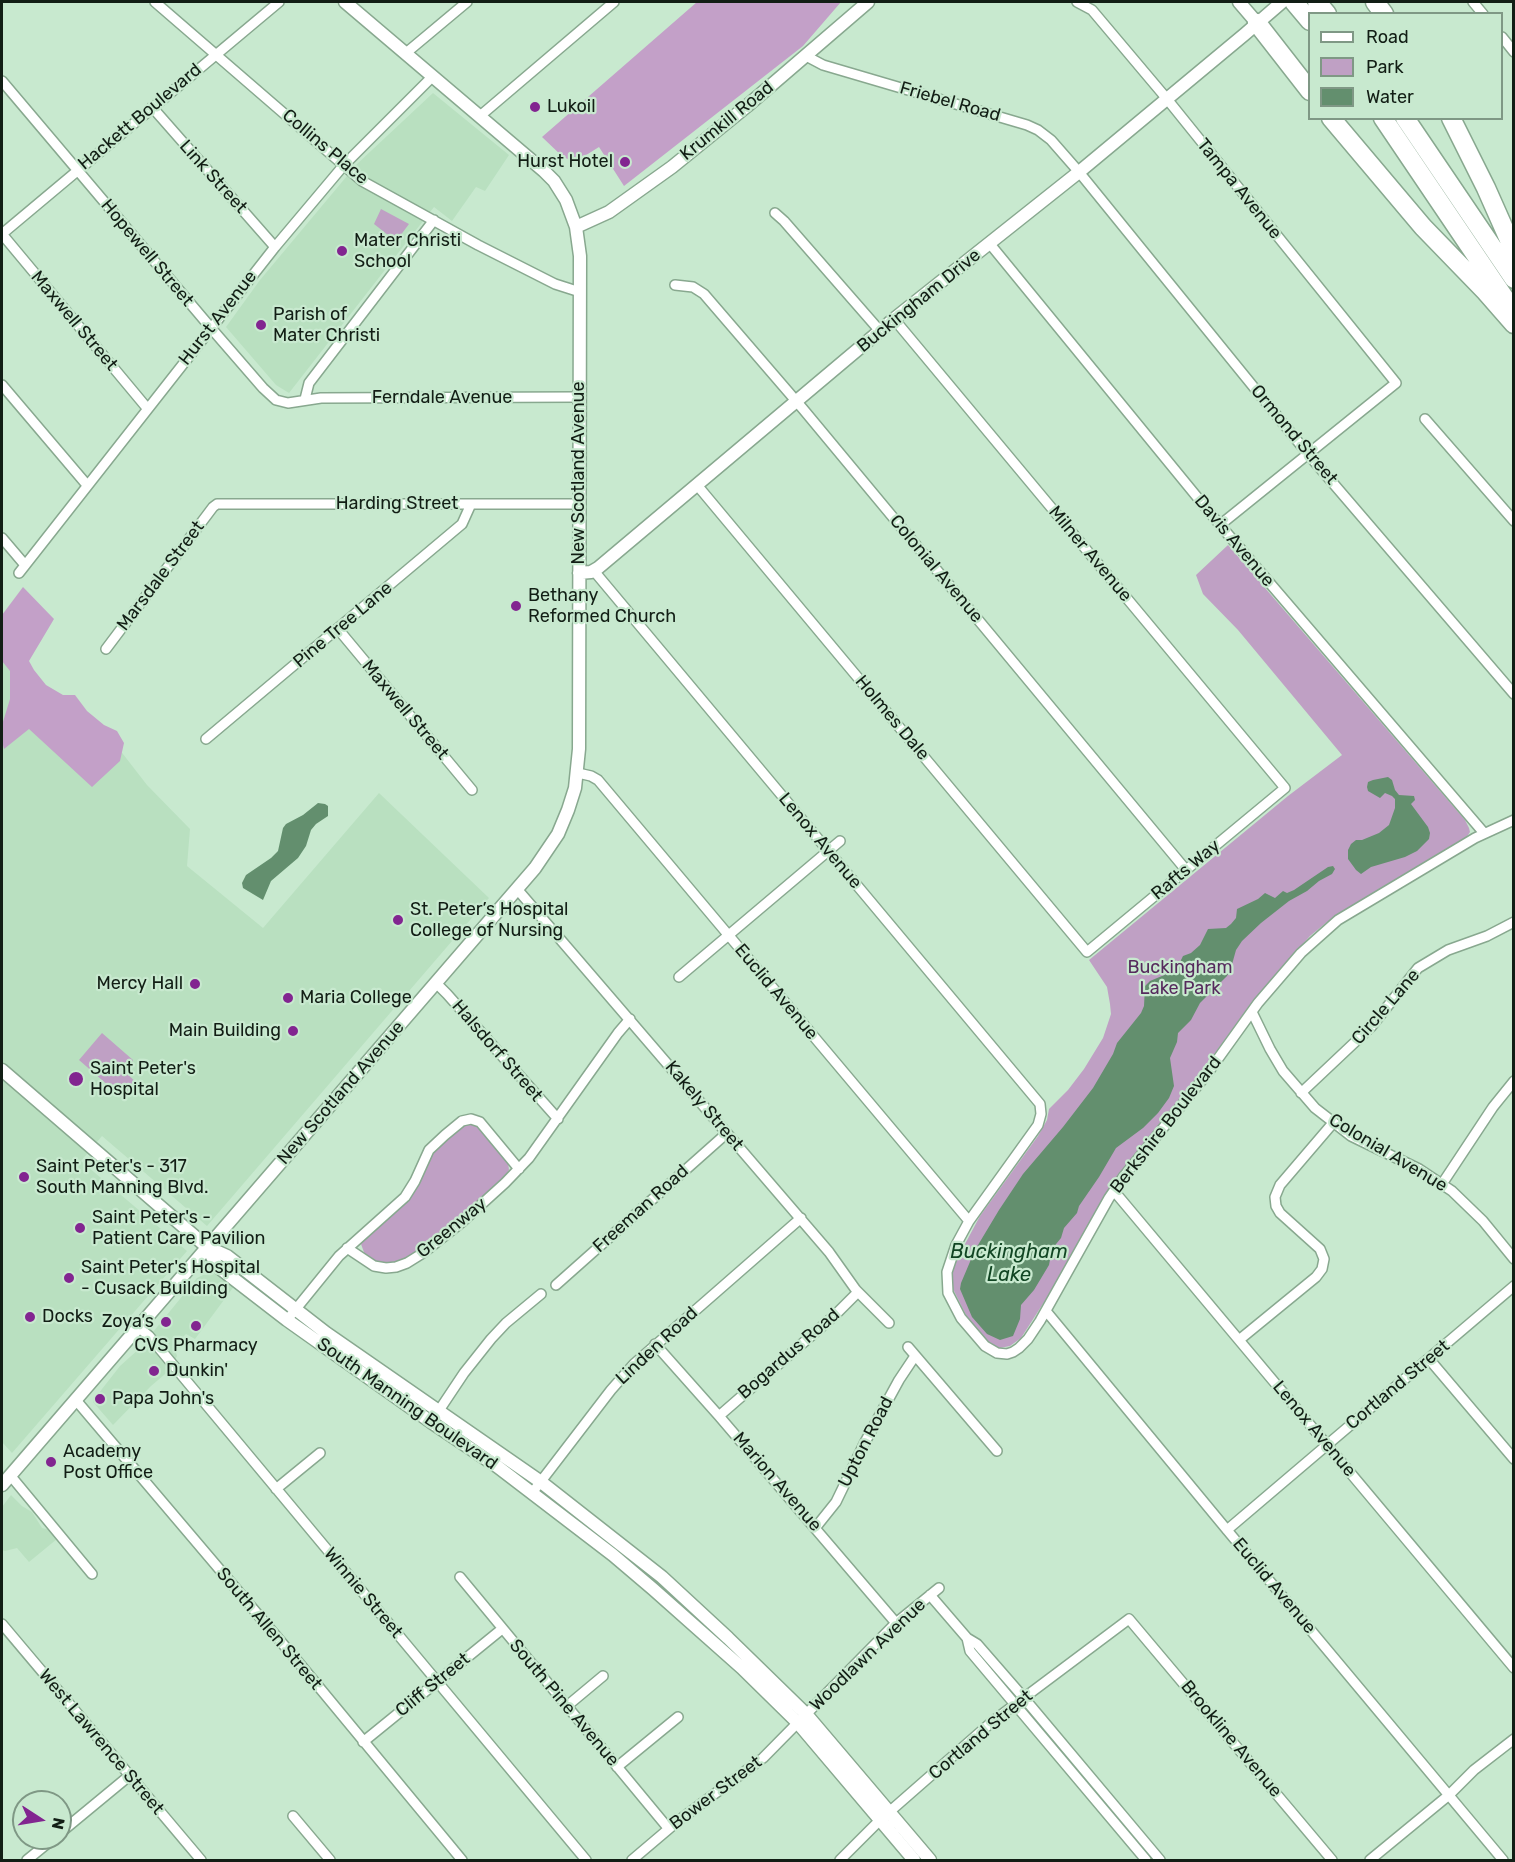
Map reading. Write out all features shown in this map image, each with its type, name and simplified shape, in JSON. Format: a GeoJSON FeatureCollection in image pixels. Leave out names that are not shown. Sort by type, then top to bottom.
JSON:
{"type":"FeatureCollection","features":[{"type":"Feature","properties":{"kind":"highway"},"geometry":{"type":"LineString","coordinates":[[1285,3],[1308,20]]}},
{"type":"Feature","properties":{"kind":"highway"},"geometry":{"type":"LineString","coordinates":[[1251,29],[1308,89]]}},
{"type":"Feature","properties":{"kind":"highway"},"geometry":{"type":"LineString","coordinates":[[1333,120],[1423,227],[1514,324]]}},
{"type":"Feature","properties":{"kind":"highway"},"geometry":{"type":"LineString","coordinates":[[1384,120],[1514,311]]}},
{"type":"Feature","properties":{"kind":"highway"},"geometry":{"type":"LineString","coordinates":[[1406,120],[1514,279]]}},
{"type":"Feature","properties":{"kind":"highway"},"geometry":{"type":"LineString","coordinates":[[1452,120],[1514,250]]}},
{"type":"Feature","properties":{"kind":"street","name":"Collins Place"},"geometry":{"type":"LineString","coordinates":[[155,2],[362,181],[555,284],[580,292]]}},
{"type":"Feature","properties":{"kind":"street","name":"Hackett Boulevard"},"geometry":{"type":"LineString","coordinates":[[2,234],[279,2]]}},
{"type":"Feature","properties":{"kind":"street","name":"New Scotland Avenue"},"geometry":{"type":"LineString","coordinates":[[2,1485],[541,861],[558,834],[568,810],[578,773],[580,249],[576,227],[566,200],[544,171],[345,2]]}},
{"type":"Feature","properties":{"kind":"street"},"geometry":{"type":"LineString","coordinates":[[406,53],[467,2]]}},
{"type":"Feature","properties":{"kind":"street"},"geometry":{"type":"LineString","coordinates":[[480,116],[614,2]]}},
{"type":"Feature","properties":{"kind":"street","name":"Krumkill Road"},"geometry":{"type":"LineString","coordinates":[[576,227],[609,212],[651,183],[699,146],[868,2]]}},
{"type":"Feature","properties":{"kind":"street","name":"Tampa Avenue"},"geometry":{"type":"LineString","coordinates":[[1077,2],[1092,10],[1167,99],[1396,383],[1308,454]]}},
{"type":"Feature","properties":{"kind":"street"},"geometry":{"type":"LineString","coordinates":[[1239,2],[1251,29],[1285,3]]}},
{"type":"Feature","properties":{"kind":"street","name":"Buckingham Drive"},"geometry":{"type":"LineString","coordinates":[[594,571],[894,319],[1079,172],[1251,29]]}},
{"type":"Feature","properties":{"kind":"street"},"geometry":{"type":"LineString","coordinates":[[1503,38],[1514,52]]}},
{"type":"Feature","properties":{"kind":"street","name":"Friebel Road"},"geometry":{"type":"LineString","coordinates":[[806,56],[823,65],[987,112],[1034,128],[1052,140],[1079,172]]}},
{"type":"Feature","properties":{"kind":"street","name":"Hurst Avenue"},"geometry":{"type":"LineString","coordinates":[[2,537],[22,569],[275,247],[345,165],[433,76]]}},
{"type":"Feature","properties":{"kind":"street","name":"Hopewell Street"},"geometry":{"type":"LineString","coordinates":[[2,81],[273,398],[288,403],[305,399]]}},
{"type":"Feature","properties":{"kind":"street","name":"Link Street"},"geometry":{"type":"LineString","coordinates":[[152,107],[275,247]]}},
{"type":"Feature","properties":{"kind":"street","name":"Ormond Street"},"geometry":{"type":"LineString","coordinates":[[1079,172],[1308,454],[1514,694]]}},
{"type":"Feature","properties":{"kind":"street"},"geometry":{"type":"LineString","coordinates":[[775,213],[880,331]]}},
{"type":"Feature","properties":{"kind":"street"},"geometry":{"type":"LineString","coordinates":[[305,399],[309,383],[434,220]]}},
{"type":"Feature","properties":{"kind":"street","name":"Maxwell Street"},"geometry":{"type":"LineString","coordinates":[[2,234],[147,408]]}},
{"type":"Feature","properties":{"kind":"street","name":"Davis Avenue"},"geometry":{"type":"LineString","coordinates":[[990,244],[1220,525],[1484,833]]}},
{"type":"Feature","properties":{"kind":"street","name":"Colonial Avenue"},"geometry":{"type":"LineString","coordinates":[[675,285],[693,287],[704,294],[796,401],[1186,870]]}},
{"type":"Feature","properties":{"kind":"street","name":"Milner Avenue"},"geometry":{"type":"LineString","coordinates":[[894,319],[1285,788]]}},
{"type":"Feature","properties":{"kind":"street"},"geometry":{"type":"LineString","coordinates":[[2,385],[87,485]]}},
{"type":"Feature","properties":{"kind":"street","name":"Ferndale Avenue"},"geometry":{"type":"LineString","coordinates":[[305,399],[579,397]]}},
{"type":"Feature","properties":{"kind":"street"},"geometry":{"type":"LineString","coordinates":[[1425,419],[1514,521]]}},
{"type":"Feature","properties":{"kind":"street"},"geometry":{"type":"LineString","coordinates":[[1220,525],[1308,454]]}},
{"type":"Feature","properties":{"kind":"street","name":"Holmes Dale"},"geometry":{"type":"LineString","coordinates":[[697,484],[1087,952]]}},
{"type":"Feature","properties":{"kind":"street","name":"Harding Street"},"geometry":{"type":"LineString","coordinates":[[216,504],[579,504]]}},
{"type":"Feature","properties":{"kind":"street","name":"Marsdale Street"},"geometry":{"type":"LineString","coordinates":[[106,649],[216,504]]}},
{"type":"Feature","properties":{"kind":"street","name":"Pine Tree Lane"},"geometry":{"type":"LineString","coordinates":[[206,739],[462,524],[471,504]]}},
{"type":"Feature","properties":{"kind":"street"},"geometry":{"type":"LineString","coordinates":[[579,573],[594,571]]}},
{"type":"Feature","properties":{"kind":"street","name":"Lenox Avenue"},"geometry":{"type":"LineString","coordinates":[[594,571],[1037,1099],[1041,1107],[1041,1114]]}},
{"type":"Feature","properties":{"kind":"street","name":"Maxwell Street"},"geometry":{"type":"LineString","coordinates":[[338,629],[472,790]]}},
{"type":"Feature","properties":{"kind":"street","name":"Euclid Avenue"},"geometry":{"type":"LineString","coordinates":[[578,773],[598,780],[969,1221]]}},
{"type":"Feature","properties":{"kind":"street","name":"Rafts Way"},"geometry":{"type":"LineString","coordinates":[[1087,952],[1285,788]]}},
{"type":"Feature","properties":{"kind":"street","name":"Berkshire Boulevard"},"geometry":{"type":"LineString","coordinates":[[1041,1114],[1040,1121],[1032,1134],[969,1221],[953,1254],[946,1280],[952,1303],[964,1323],[985,1346],[997,1353],[1007,1354],[1026,1342],[1114,1191],[1140,1155],[1207,1074],[1252,1012],[1301,953],[1331,925],[1484,833],[1514,820]]}},
{"type":"Feature","properties":{"kind":"street"},"geometry":{"type":"LineString","coordinates":[[679,977],[840,841]]}},
{"type":"Feature","properties":{"kind":"street","name":"Kakely Street"},"geometry":{"type":"LineString","coordinates":[[517,889],[801,1218],[858,1292],[889,1323]]}},
{"type":"Feature","properties":{"kind":"street","name":"Circle Lane"},"geometry":{"type":"LineString","coordinates":[[1301,1093],[1371,1027],[1418,968],[1448,950],[1487,936],[1514,922]]}},
{"type":"Feature","properties":{"kind":"street","name":"Halsdorf Street"},"geometry":{"type":"LineString","coordinates":[[436,983],[558,1119]]}},
{"type":"Feature","properties":{"kind":"street","name":"Colonial Avenue"},"geometry":{"type":"LineString","coordinates":[[1252,1012],[1276,1060],[1315,1108],[1351,1136],[1419,1169],[1442,1184],[1483,1221],[1514,1258]]}},
{"type":"Feature","properties":{"kind":"street","name":"Greenway"},"geometry":{"type":"LineString","coordinates":[[347,1248],[367,1263],[376,1267],[391,1268],[402,1265],[423,1253],[462,1222],[519,1169],[558,1119],[630,1018]]}},
{"type":"Feature","properties":{"kind":"street","name":"South Manning Boulevard"},"geometry":{"type":"LineString","coordinates":[[2,1070],[207,1247],[227,1256],[613,1555],[802,1719]]}},
{"type":"Feature","properties":{"kind":"street"},"geometry":{"type":"LineString","coordinates":[[1442,1184],[1493,1107],[1514,1081]]}},
{"type":"Feature","properties":{"kind":"street"},"geometry":{"type":"LineString","coordinates":[[287,1320],[347,1248],[401,1201],[412,1186],[433,1145],[464,1120],[473,1119],[480,1122],[519,1169]]}},
{"type":"Feature","properties":{"kind":"street"},"geometry":{"type":"LineString","coordinates":[[1239,1340],[1316,1277],[1322,1269],[1324,1261],[1320,1249],[1280,1213],[1275,1197],[1280,1185],[1333,1123]]}},
{"type":"Feature","properties":{"kind":"street","name":"Freeman Road"},"geometry":{"type":"LineString","coordinates":[[556,1286],[727,1133]]}},
{"type":"Feature","properties":{"kind":"street","name":"Lenox Avenue"},"geometry":{"type":"LineString","coordinates":[[1114,1191],[1514,1668]]}},
{"type":"Feature","properties":{"kind":"street","name":"Linden Road"},"geometry":{"type":"LineString","coordinates":[[532,1493],[618,1381],[655,1344],[801,1218]]}},
{"type":"Feature","properties":{"kind":"street","name":"South Manning Boulevard"},"geometry":{"type":"LineString","coordinates":[[207,1247],[217,1266],[287,1320],[434,1417],[541,1482],[662,1577],[728,1638],[802,1719],[885,1816],[930,1860]]}},
{"type":"Feature","properties":{"kind":"street","name":"Cortland Street"},"geometry":{"type":"LineString","coordinates":[[1227,1530],[1514,1286]]}},
{"type":"Feature","properties":{"kind":"street","name":"Bogardus Road"},"geometry":{"type":"LineString","coordinates":[[720,1416],[834,1316],[858,1292]]}},
{"type":"Feature","properties":{"kind":"street"},"geometry":{"type":"LineString","coordinates":[[434,1417],[491,1339],[522,1308],[541,1294]]}},
{"type":"Feature","properties":{"kind":"street","name":"Euclid Avenue"},"geometry":{"type":"LineString","coordinates":[[1046,1311],[1503,1860]]}},
{"type":"Feature","properties":{"kind":"street","name":"Winnie Street"},"geometry":{"type":"LineString","coordinates":[[138,1327],[148,1336],[586,1860]]}},
{"type":"Feature","properties":{"kind":"street","name":"Marion Avenue"},"geometry":{"type":"LineString","coordinates":[[655,1344],[816,1527],[896,1623]]}},
{"type":"Feature","properties":{"kind":"street"},"geometry":{"type":"LineString","coordinates":[[908,1347],[997,1451]]}},
{"type":"Feature","properties":{"kind":"street","name":"Upton Road"},"geometry":{"type":"LineString","coordinates":[[816,1527],[836,1502],[864,1444],[899,1380],[915,1356]]}},
{"type":"Feature","properties":{"kind":"street"},"geometry":{"type":"LineString","coordinates":[[1430,1359],[1514,1459]]}},
{"type":"Feature","properties":{"kind":"street","name":"South Allen Street"},"geometry":{"type":"LineString","coordinates":[[75,1399],[299,1663],[462,1860]]}},
{"type":"Feature","properties":{"kind":"street"},"geometry":{"type":"LineString","coordinates":[[276,1489],[320,1453]]}},
{"type":"Feature","properties":{"kind":"street"},"geometry":{"type":"LineString","coordinates":[[10,1475],[92,1574]]}},
{"type":"Feature","properties":{"kind":"street"},"geometry":{"type":"LineString","coordinates":[[613,1555],[621,1545]]}},
{"type":"Feature","properties":{"kind":"street","name":"South Pine Avenue"},"geometry":{"type":"LineString","coordinates":[[460,1577],[668,1828]]}},
{"type":"Feature","properties":{"kind":"street"},"geometry":{"type":"LineString","coordinates":[[652,1588],[662,1577]]}},
{"type":"Feature","properties":{"kind":"street","name":"Woodlawn Avenue"},"geometry":{"type":"LineString","coordinates":[[802,1719],[896,1623],[939,1588]]}},
{"type":"Feature","properties":{"kind":"street"},"geometry":{"type":"LineString","coordinates":[[930,1595],[1024,1698],[1160,1860]]}},
{"type":"Feature","properties":{"kind":"street","name":"Cortland Street"},"geometry":{"type":"LineString","coordinates":[[840,1860],[885,1816],[993,1721],[1129,1619]]}},
{"type":"Feature","properties":{"kind":"street","name":"Brookline Avenue"},"geometry":{"type":"LineString","coordinates":[[1129,1619],[1332,1860]]}},
{"type":"Feature","properties":{"kind":"street","name":"West Lawrence Street"},"geometry":{"type":"LineString","coordinates":[[2,1624],[201,1860]]}},
{"type":"Feature","properties":{"kind":"street","name":"Cliff Street"},"geometry":{"type":"LineString","coordinates":[[363,1742],[502,1629]]}},
{"type":"Feature","properties":{"kind":"street"},"geometry":{"type":"LineString","coordinates":[[719,1647],[728,1638]]}},
{"type":"Feature","properties":{"kind":"street"},"geometry":{"type":"LineString","coordinates":[[967,1638],[970,1651],[1146,1860]]}},
{"type":"Feature","properties":{"kind":"street"},"geometry":{"type":"LineString","coordinates":[[567,1706],[603,1676]]}},
{"type":"Feature","properties":{"kind":"street"},"geometry":{"type":"LineString","coordinates":[[617,1767],[678,1717]]}},
{"type":"Feature","properties":{"kind":"street","name":"Bower Street"},"geometry":{"type":"LineString","coordinates":[[632,1860],[668,1828],[755,1764],[802,1719]]}},
{"type":"Feature","properties":{"kind":"street"},"geometry":{"type":"LineString","coordinates":[[1370,1860],[1449,1796],[1469,1774],[1514,1739]]}},
{"type":"Feature","properties":{"kind":"street"},"geometry":{"type":"LineString","coordinates":[[72,1823],[129,1776]]}},
{"type":"Feature","properties":{"kind":"street"},"geometry":{"type":"LineString","coordinates":[[1089,1792],[1098,1786]]}},
{"type":"Feature","properties":{"kind":"street"},"geometry":{"type":"LineString","coordinates":[[293,1816],[330,1860]]}},
{"type":"Feature","properties":{"kind":"street","name":"South Manning Boulevard"},"geometry":{"type":"LineString","coordinates":[[885,1816],[914,1860]]}},
{"type":"Feature","properties":{"kind":"street"},"geometry":{"type":"LineString","coordinates":[[27,1860],[39,1850]]}},
{"type":"Feature","properties":{"kind":"shaded area"},"geometry":{"type":"Polygon","coordinates":[[[697,2],[841,2],[803,46],[624,186],[599,147],[575,162],[563,157],[542,137],[697,2]]]}},
{"type":"Feature","properties":{"kind":"shaded area","name":"Mater Christi School"},"geometry":{"type":"Polygon","coordinates":[[[433,93],[509,155],[485,191],[476,187],[452,221],[434,207],[289,393],[276,385],[226,327],[260,280],[357,164],[433,93]]]}},
{"type":"Feature","properties":{"kind":"shaded area"},"geometry":{"type":"Polygon","coordinates":[[[23,587],[54,619],[29,661],[34,670],[46,685],[63,695],[75,695],[87,711],[104,725],[117,731],[124,743],[120,761],[92,787],[29,729],[4,749],[2,725],[10,699],[10,671],[2,661],[2,615],[23,587]]]}},
{"type":"Feature","properties":{"kind":"shaded area"},"geometry":{"type":"Polygon","coordinates":[[[2,614],[31,650],[16,671],[109,736],[147,785],[190,829],[187,866],[263,928],[379,793],[489,898],[207,1226],[102,1136],[81,1161],[187,1251],[12,1453],[2,1442],[2,614]]]}},
{"type":"Feature","properties":{"kind":"shaded area"},"geometry":{"type":"Polygon","coordinates":[[[216,1274],[225,1277],[235,1285],[195,1339],[186,1334],[174,1346],[177,1356],[171,1369],[113,1425],[93,1402],[120,1366],[140,1348],[197,1278],[216,1274]]]}},
{"type":"Feature","properties":{"kind":"shaded area"},"geometry":{"type":"Polygon","coordinates":[[[11,1495],[32,1512],[42,1528],[50,1530],[57,1539],[29,1562],[17,1548],[2,1550],[2,1507],[11,1495]]]}},
{"type":"Feature","properties":{"kind":"green space"},"geometry":{"type":"Polygon","coordinates":[[[381,209],[409,224],[394,244],[388,239],[388,235],[374,224],[381,209]]]}},
{"type":"Feature","properties":{"kind":"green space","name":"Buckingham Lake Park"},"geometry":{"type":"Polygon","coordinates":[[[1228,545],[1465,820],[1470,832],[1466,838],[1327,922],[1310,936],[1256,997],[1185,1094],[1119,1174],[1104,1196],[1055,1285],[1021,1338],[1010,1346],[1000,1348],[990,1344],[966,1315],[953,1289],[952,1272],[980,1216],[1038,1136],[1047,1120],[1049,1109],[1084,1069],[1103,1038],[1111,1014],[1107,987],[1089,960],[1288,796],[1342,755],[1238,630],[1203,594],[1196,575],[1228,545]]]}},
{"type":"Feature","properties":{"kind":"green space"},"geometry":{"type":"Polygon","coordinates":[[[102,1033],[133,1060],[126,1073],[138,1084],[125,1100],[79,1060],[102,1033]]]}},
{"type":"Feature","properties":{"kind":"green space"},"geometry":{"type":"Polygon","coordinates":[[[468,1123],[478,1127],[508,1162],[509,1170],[505,1176],[443,1232],[409,1257],[397,1263],[388,1264],[376,1262],[365,1255],[361,1244],[365,1236],[406,1202],[434,1152],[468,1123]]]}},
{"type":"Feature","properties":{"kind":"water"},"geometry":{"type":"Polygon","coordinates":[[[1388,777],[1392,780],[1399,795],[1414,796],[1415,800],[1411,804],[1428,827],[1429,839],[1417,851],[1371,867],[1361,874],[1348,859],[1348,850],[1356,840],[1379,833],[1389,825],[1395,808],[1395,799],[1385,793],[1380,798],[1368,791],[1367,787],[1368,782],[1388,777]]]}},
{"type":"Feature","properties":{"kind":"water"},"geometry":{"type":"Polygon","coordinates":[[[318,803],[328,806],[328,816],[311,830],[306,846],[298,858],[271,881],[263,900],[243,888],[242,883],[246,875],[278,851],[286,824],[303,815],[318,803]]]}},
{"type":"Feature","properties":{"kind":"water","name":"Buckingham Lake"},"geometry":{"type":"Polygon","coordinates":[[[1333,866],[1335,869],[1332,874],[1289,901],[1242,941],[1236,950],[1227,976],[1200,1003],[1191,1020],[1178,1033],[1170,1058],[1174,1086],[1169,1098],[1143,1128],[1116,1148],[1079,1206],[1077,1213],[1064,1228],[1061,1238],[1052,1249],[1049,1265],[1034,1290],[1021,1305],[1020,1319],[1013,1336],[1000,1340],[987,1334],[972,1317],[960,1289],[975,1250],[1023,1174],[1093,1088],[1117,1043],[1141,1013],[1144,1006],[1145,986],[1150,981],[1169,973],[1173,965],[1200,945],[1208,929],[1226,928],[1231,924],[1236,918],[1237,909],[1265,893],[1275,898],[1283,891],[1287,893],[1294,890],[1333,866]]]}},
{"type":"Feature","properties":{"kind":"place","name":"Lukoil"},"geometry":{"type":"Point","coordinates":[535,107]}},
{"type":"Feature","properties":{"kind":"place","name":"Hurst Hotel"},"geometry":{"type":"Point","coordinates":[625,162]}},
{"type":"Feature","properties":{"kind":"place","name":"Mater Christi School"},"geometry":{"type":"Point","coordinates":[342,251]}},
{"type":"Feature","properties":{"kind":"place","name":"Parish of Mater Christi"},"geometry":{"type":"Point","coordinates":[261,325]}},
{"type":"Feature","properties":{"kind":"place","name":"Bethany Reformed Church"},"geometry":{"type":"Point","coordinates":[516,606]}},
{"type":"Feature","properties":{"kind":"place","name":"St. Peter’s Hospital College of Nursing"},"geometry":{"type":"Point","coordinates":[398,920]}},
{"type":"Feature","properties":{"kind":"place","name":"Mercy Hall"},"geometry":{"type":"Point","coordinates":[195,984]}},
{"type":"Feature","properties":{"kind":"place","name":"Maria College"},"geometry":{"type":"Point","coordinates":[288,998]}},
{"type":"Feature","properties":{"kind":"place","name":"Main Building"},"geometry":{"type":"Point","coordinates":[293,1031]}},
{"type":"Feature","properties":{"kind":"place","name":"Saint Peter's Hospital"},"geometry":{"type":"Point","coordinates":[76,1079]}},
{"type":"Feature","properties":{"kind":"place","name":"Saint Peter's - 317 South Manning Blvd."},"geometry":{"type":"Point","coordinates":[24,1177]}},
{"type":"Feature","properties":{"kind":"place","name":"Saint Peter's - Patient Care Pavilion"},"geometry":{"type":"Point","coordinates":[80,1228]}},
{"type":"Feature","properties":{"kind":"place","name":"Saint Peter's Hospital - Cusack Building"},"geometry":{"type":"Point","coordinates":[69,1278]}},
{"type":"Feature","properties":{"kind":"place","name":"Docks"},"geometry":{"type":"Point","coordinates":[30,1317]}},
{"type":"Feature","properties":{"kind":"place","name":"Zoya’s"},"geometry":{"type":"Point","coordinates":[166,1322]}},
{"type":"Feature","properties":{"kind":"place","name":"CVS Pharmacy"},"geometry":{"type":"Point","coordinates":[196,1326]}},
{"type":"Feature","properties":{"kind":"place","name":"Dunkin'"},"geometry":{"type":"Point","coordinates":[154,1371]}},
{"type":"Feature","properties":{"kind":"place","name":"Papa John's"},"geometry":{"type":"Point","coordinates":[100,1399]}},
{"type":"Feature","properties":{"kind":"place","name":"Academy Post Office"},"geometry":{"type":"Point","coordinates":[51,1462]}}]}
